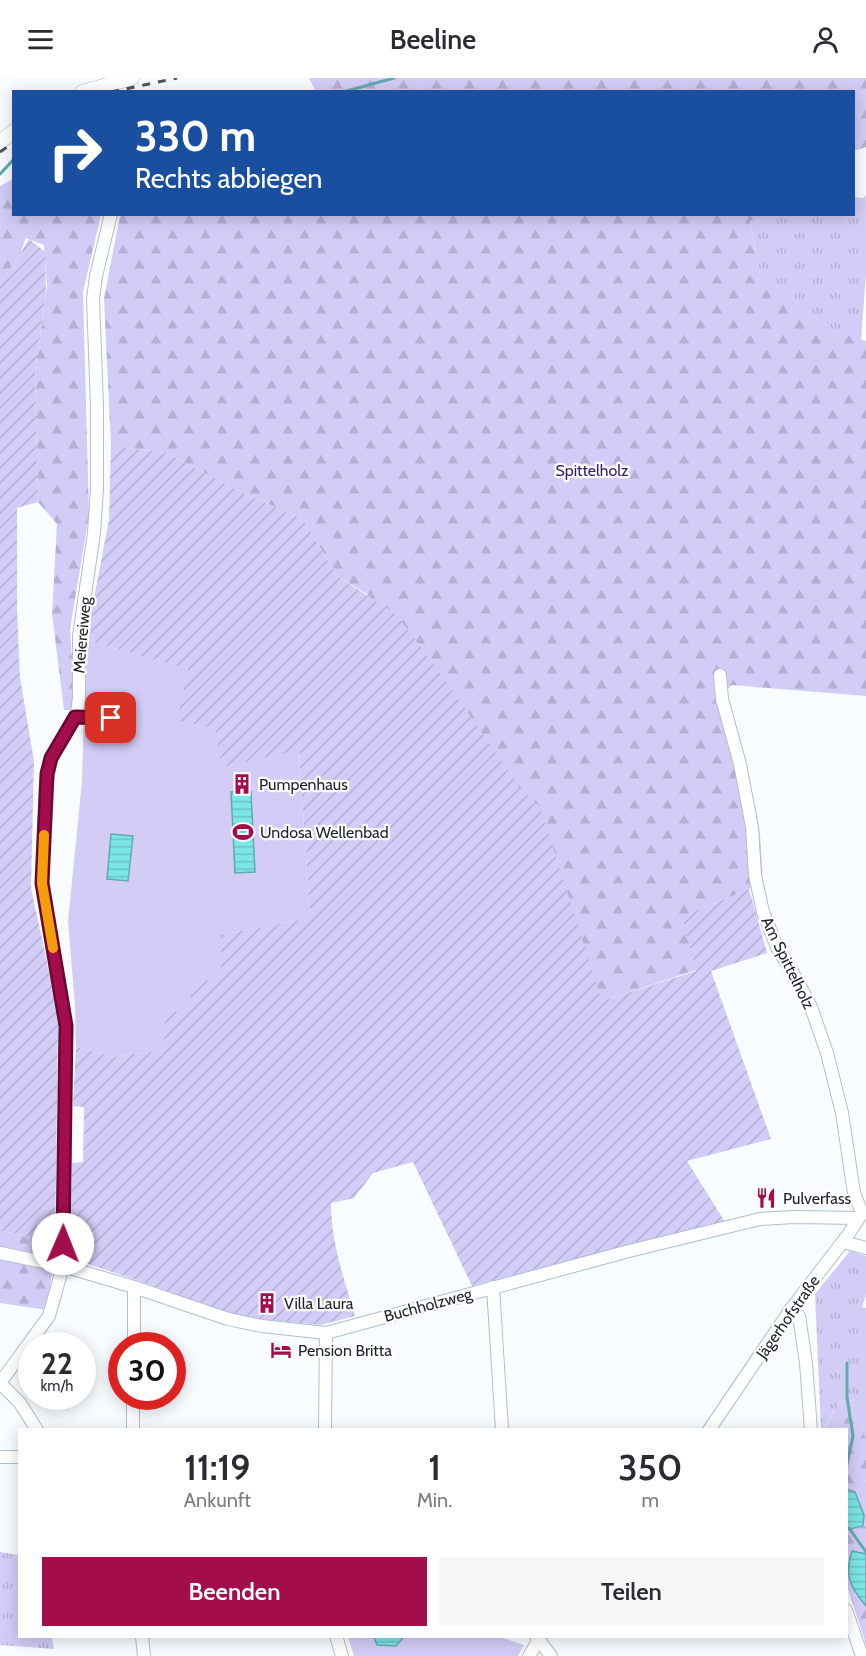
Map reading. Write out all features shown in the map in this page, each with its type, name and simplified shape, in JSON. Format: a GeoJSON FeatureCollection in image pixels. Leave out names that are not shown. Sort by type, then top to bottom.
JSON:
{"type":"FeatureCollection","features":[{"type":"Feature","properties":{"kind":"street"},"geometry":{"type":"LineString","coordinates":[[94,90],[113,87],[132,78]]}},
{"type":"Feature","properties":{"kind":"street","name":"Meiereiweg"},"geometry":{"type":"LineString","coordinates":[[0,1383],[49,1316],[63,1266],[66,1026],[42,883],[47,774],[51,758],[75,717],[79,698],[79,636],[94,533],[97,489],[93,299],[96,276],[111,216]]}},
{"type":"Feature","properties":{"kind":"street","name":"Am Spittelholz"},"geometry":{"type":"LineString","coordinates":[[720,675],[722,699],[740,764],[752,827],[755,875],[763,912],[777,947],[811,1007],[827,1053],[842,1113],[854,1193],[862,1212]]}},
{"type":"Feature","properties":{"kind":"street"},"geometry":{"type":"LineString","coordinates":[[75,717],[111,718]]}},
{"type":"Feature","properties":{"kind":"street","name":"Jägerhofstraße"},"geometry":{"type":"LineString","coordinates":[[710,1428],[791,1309],[843,1242],[862,1212]]}},
{"type":"Feature","properties":{"kind":"street","name":"Buchholzweg"},"geometry":{"type":"LineString","coordinates":[[0,1253],[63,1266],[228,1319],[262,1326],[326,1333],[629,1251],[760,1219],[862,1212]]}},
{"type":"Feature","properties":{"kind":"street"},"geometry":{"type":"LineString","coordinates":[[843,1242],[866,1248]]}},
{"type":"Feature","properties":{"kind":"street"},"geometry":{"type":"LineString","coordinates":[[134,1287],[134,1332]]}},
{"type":"Feature","properties":{"kind":"street"},"geometry":{"type":"LineString","coordinates":[[493,1287],[502,1428]]}},
{"type":"Feature","properties":{"kind":"street"},"geometry":{"type":"LineString","coordinates":[[791,1309],[799,1316],[803,1339],[811,1428]]}},
{"type":"Feature","properties":{"kind":"street"},"geometry":{"type":"LineString","coordinates":[[325,1428],[326,1333]]}},
{"type":"Feature","properties":{"kind":"street"},"geometry":{"type":"LineString","coordinates":[[0,1383],[20,1403],[36,1428]]}},
{"type":"Feature","properties":{"kind":"street"},"geometry":{"type":"LineString","coordinates":[[133,1410],[133,1428]]}},
{"type":"Feature","properties":{"kind":"street"},"geometry":{"type":"LineString","coordinates":[[0,1457],[18,1457]]}},
{"type":"Feature","properties":{"kind":"street"},"geometry":{"type":"LineString","coordinates":[[848,1616],[862,1656]]}},
{"type":"Feature","properties":{"kind":"street"},"geometry":{"type":"LineString","coordinates":[[142,1638],[144,1656]]}},
{"type":"Feature","properties":{"kind":"street"},"geometry":{"type":"LineString","coordinates":[[337,1638],[342,1656]]}},
{"type":"Feature","properties":{"kind":"street"},"geometry":{"type":"LineString","coordinates":[[529,1656],[538,1638],[551,1656]]}},
{"type":"Feature","properties":{"kind":"green space"},"geometry":{"type":"Polygon","coordinates":[[[309,78],[866,78],[866,147],[855,151],[855,90],[315,90],[309,78]]]}},
{"type":"Feature","properties":{"kind":"green space"},"geometry":{"type":"Polygon","coordinates":[[[12,180],[12,216],[101,216],[83,292],[89,515],[70,629],[75,703],[72,710],[64,710],[52,614],[57,524],[38,502],[35,372],[47,287],[44,245],[26,238],[19,256],[0,284],[0,186],[12,180]]]}},
{"type":"Feature","properties":{"kind":"green space"},"geometry":{"type":"Polygon","coordinates":[[[866,195],[866,272],[861,341],[831,329],[760,273],[750,220],[771,216],[855,216],[855,197],[863,198],[866,195]]]}},
{"type":"Feature","properties":{"kind":"green space","name":"Spittelholz"},"geometry":{"type":"Polygon","coordinates":[[[120,216],[772,216],[750,221],[760,273],[831,329],[866,341],[866,696],[732,685],[726,690],[760,833],[763,883],[683,917],[696,970],[602,1001],[367,594],[337,576],[303,519],[245,494],[166,453],[111,446],[104,299],[120,216]]]}},
{"type":"Feature","properties":{"kind":"green space"},"geometry":{"type":"Polygon","coordinates":[[[29,239],[45,252],[46,293],[35,372],[38,502],[17,508],[17,610],[20,678],[34,761],[31,888],[53,991],[58,1027],[55,1249],[18,1234],[0,1231],[0,284],[29,239]]]}},
{"type":"Feature","properties":{"kind":"green space"},"geometry":{"type":"Polygon","coordinates":[[[111,446],[166,453],[245,494],[303,519],[337,576],[396,614],[520,788],[540,807],[602,1001],[696,971],[682,917],[749,889],[767,953],[711,971],[771,1139],[687,1161],[725,1222],[472,1286],[413,1162],[373,1173],[354,1198],[331,1203],[336,1246],[355,1316],[321,1325],[234,1317],[151,1285],[70,1258],[72,1163],[83,1162],[84,1107],[73,1106],[76,1047],[114,1057],[164,1050],[165,1013],[190,1010],[192,981],[221,980],[221,935],[310,918],[299,750],[222,767],[215,728],[177,720],[188,669],[86,640],[109,520],[111,446]]]}},
{"type":"Feature","properties":{"kind":"green space"},"geometry":{"type":"Polygon","coordinates":[[[86,640],[189,669],[215,728],[299,750],[310,918],[221,935],[221,980],[190,1010],[164,1050],[114,1057],[76,1047],[68,921],[82,781],[86,640]]]}},
{"type":"Feature","properties":{"kind":"green space"},"geometry":{"type":"Polygon","coordinates":[[[0,1231],[18,1234],[55,1249],[47,1310],[0,1303],[0,1231]]]}},
{"type":"Feature","properties":{"kind":"green space"},"geometry":{"type":"Polygon","coordinates":[[[850,1251],[866,1256],[866,1295],[862,1307],[866,1308],[866,1440],[853,1400],[838,1402],[825,1428],[821,1428],[815,1294],[850,1251]]]}},
{"type":"Feature","properties":{"kind":"green space"},"geometry":{"type":"Polygon","coordinates":[[[854,1400],[866,1440],[866,1480],[855,1492],[848,1490],[848,1428],[825,1428],[838,1402],[854,1400]]]}},
{"type":"Feature","properties":{"kind":"green space"},"geometry":{"type":"Polygon","coordinates":[[[866,1480],[866,1526],[863,1526],[864,1515],[855,1492],[866,1480]]]}},
{"type":"Feature","properties":{"kind":"green space"},"geometry":{"type":"Polygon","coordinates":[[[866,1526],[866,1554],[852,1551],[855,1593],[866,1606],[866,1644],[848,1589],[848,1530],[866,1526]]]}},
{"type":"Feature","properties":{"kind":"green space"},"geometry":{"type":"Polygon","coordinates":[[[0,1552],[18,1555],[18,1638],[52,1638],[54,1649],[0,1645],[0,1552]]]}},
{"type":"Feature","properties":{"kind":"green space"},"geometry":{"type":"Polygon","coordinates":[[[348,1638],[503,1638],[524,1645],[518,1656],[354,1656],[348,1638]]]}},
{"type":"Feature","properties":{"kind":"water","name":"Undosa Wellenbad"},"geometry":{"type":"Polygon","coordinates":[[[231,792],[251,792],[255,872],[235,873],[231,792]]]}},
{"type":"Feature","properties":{"kind":"water"},"geometry":{"type":"Polygon","coordinates":[[[111,834],[133,836],[128,881],[107,879],[111,834]]]}},
{"type":"Feature","properties":{"kind":"water"},"geometry":{"type":"Polygon","coordinates":[[[848,1490],[855,1492],[864,1515],[863,1526],[848,1530],[848,1490]]]}},
{"type":"Feature","properties":{"kind":"water"},"geometry":{"type":"Polygon","coordinates":[[[852,1551],[866,1554],[866,1606],[850,1581],[849,1567],[852,1551]]]}},
{"type":"Feature","properties":{"kind":"water"},"geometry":{"type":"Polygon","coordinates":[[[374,1638],[402,1638],[396,1646],[377,1645],[374,1638]]]}},
{"type":"Feature","properties":{"kind":"waterway"},"geometry":{"type":"LineString","coordinates":[[350,90],[394,78]]}},
{"type":"Feature","properties":{"kind":"waterway"},"geometry":{"type":"LineString","coordinates":[[0,174],[12,161]]}},
{"type":"Feature","properties":{"kind":"waterway"},"geometry":{"type":"LineString","coordinates":[[847,1363],[847,1397],[853,1436],[848,1460]]}},
{"type":"Feature","properties":{"kind":"waterway"},"geometry":{"type":"LineString","coordinates":[[849,1528],[866,1552]]}},
{"type":"Feature","properties":{"kind":"railway"},"geometry":{"type":"LineString","coordinates":[[120,90],[177,78]]}},
{"type":"Feature","properties":{"kind":"railway"},"geometry":{"type":"LineString","coordinates":[[0,152],[12,143]]}},
{"type":"Feature","properties":{"kind":"slow traffic"},"geometry":{"type":"LineString","coordinates":[[44,835],[42,883],[53,948]]}},
{"type":"Feature","properties":{"kind":"place","name":"Pumpenhaus"},"geometry":{"type":"Point","coordinates":[242,784]}},
{"type":"Feature","properties":{"kind":"place","name":"Undosa Wellenbad"},"geometry":{"type":"Point","coordinates":[243,832]}},
{"type":"Feature","properties":{"kind":"place","name":"Pulverfass"},"geometry":{"type":"Point","coordinates":[766,1198]}},
{"type":"Feature","properties":{"kind":"place","name":"Villa Laura"},"geometry":{"type":"Point","coordinates":[267,1303]}},
{"type":"Feature","properties":{"kind":"place","name":"Pension Britta"},"geometry":{"type":"Point","coordinates":[281,1350]}},
{"type":"Feature","properties":{"kind":"route"},"geometry":{"type":"LineString","coordinates":[[63,1244],[66,1026],[42,883],[47,774],[54,751],[75,717],[79,719],[111,718]]}}]}
